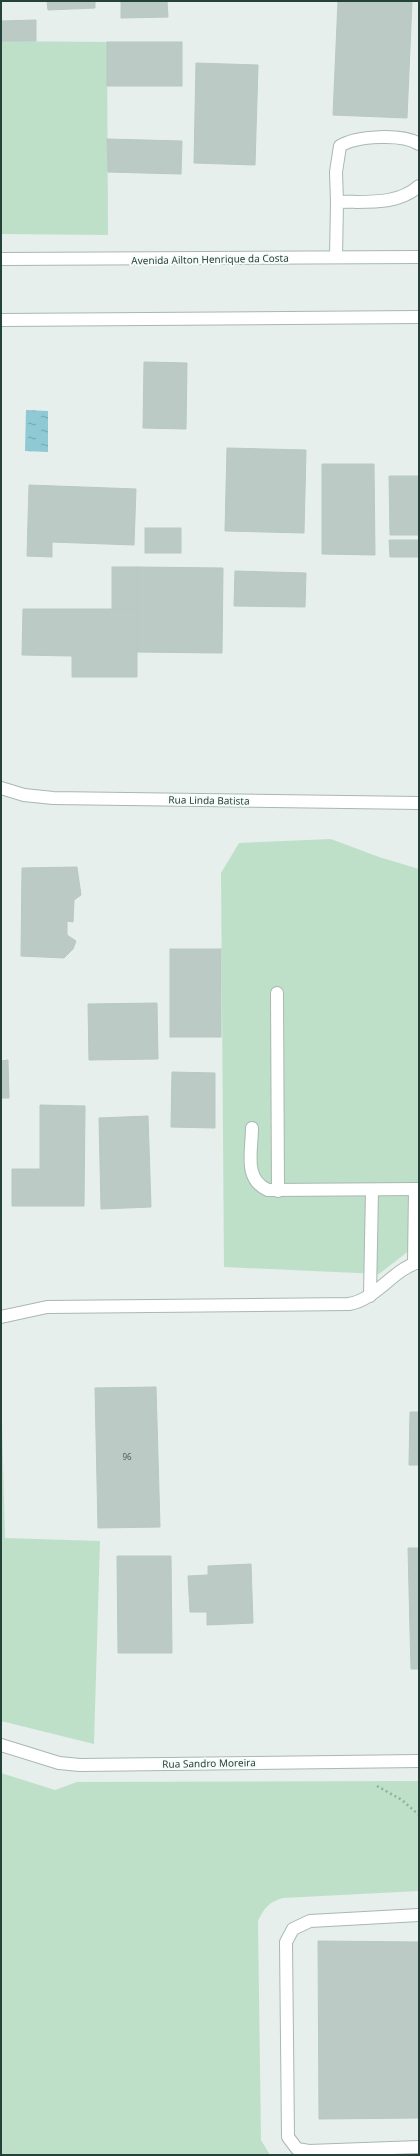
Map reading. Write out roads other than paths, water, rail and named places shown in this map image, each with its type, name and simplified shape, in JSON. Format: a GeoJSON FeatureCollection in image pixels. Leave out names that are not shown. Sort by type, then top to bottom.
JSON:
{"type":"FeatureCollection","features":[{"type":"Feature","properties":{"kind":"street"},"geometry":{"type":"LineString","coordinates":[[336,258],[336,172],[340,146],[356,139],[402,137],[419,144]]}},
{"type":"Feature","properties":{"kind":"street"},"geometry":{"type":"LineString","coordinates":[[337,202],[396,200],[405,197],[419,186]]}},
{"type":"Feature","properties":{"kind":"street","name":"Avenida Ailton Henrique da Costa"},"geometry":{"type":"LineString","coordinates":[[1,259],[419,257]]}},
{"type":"Feature","properties":{"kind":"street"},"geometry":{"type":"LineString","coordinates":[[1,320],[419,317]]}},
{"type":"Feature","properties":{"kind":"street","name":"Rua Linda Batista"},"geometry":{"type":"LineString","coordinates":[[1,788],[24,795],[53,798],[419,803]]}},
{"type":"Feature","properties":{"kind":"street"},"geometry":{"type":"LineString","coordinates":[[277,993],[278,1191]]}},
{"type":"Feature","properties":{"kind":"street"},"geometry":{"type":"LineString","coordinates":[[1,1317],[47,1307],[349,1304],[361,1302],[392,1278],[416,1263],[417,1189],[278,1191],[263,1188],[254,1180],[251,1171],[252,1128]]}},
{"type":"Feature","properties":{"kind":"street"},"geometry":{"type":"LineString","coordinates":[[370,1296],[372,1190]]}},
{"type":"Feature","properties":{"kind":"street","name":"Rua Sandro Moreira"},"geometry":{"type":"LineString","coordinates":[[1,1745],[59,1764],[80,1765],[419,1760]]}},
{"type":"Feature","properties":{"kind":"street"},"geometry":{"type":"LineString","coordinates":[[419,1915],[310,1921],[293,1929],[286,1942],[288,2137],[297,2149],[309,2151],[419,2147]]}},
{"type":"Feature","properties":{"kind":"water"},"geometry":{"type":"Polygon","coordinates":[[[26,410],[48,411],[48,452],[25,451],[26,410]]]}}]}
